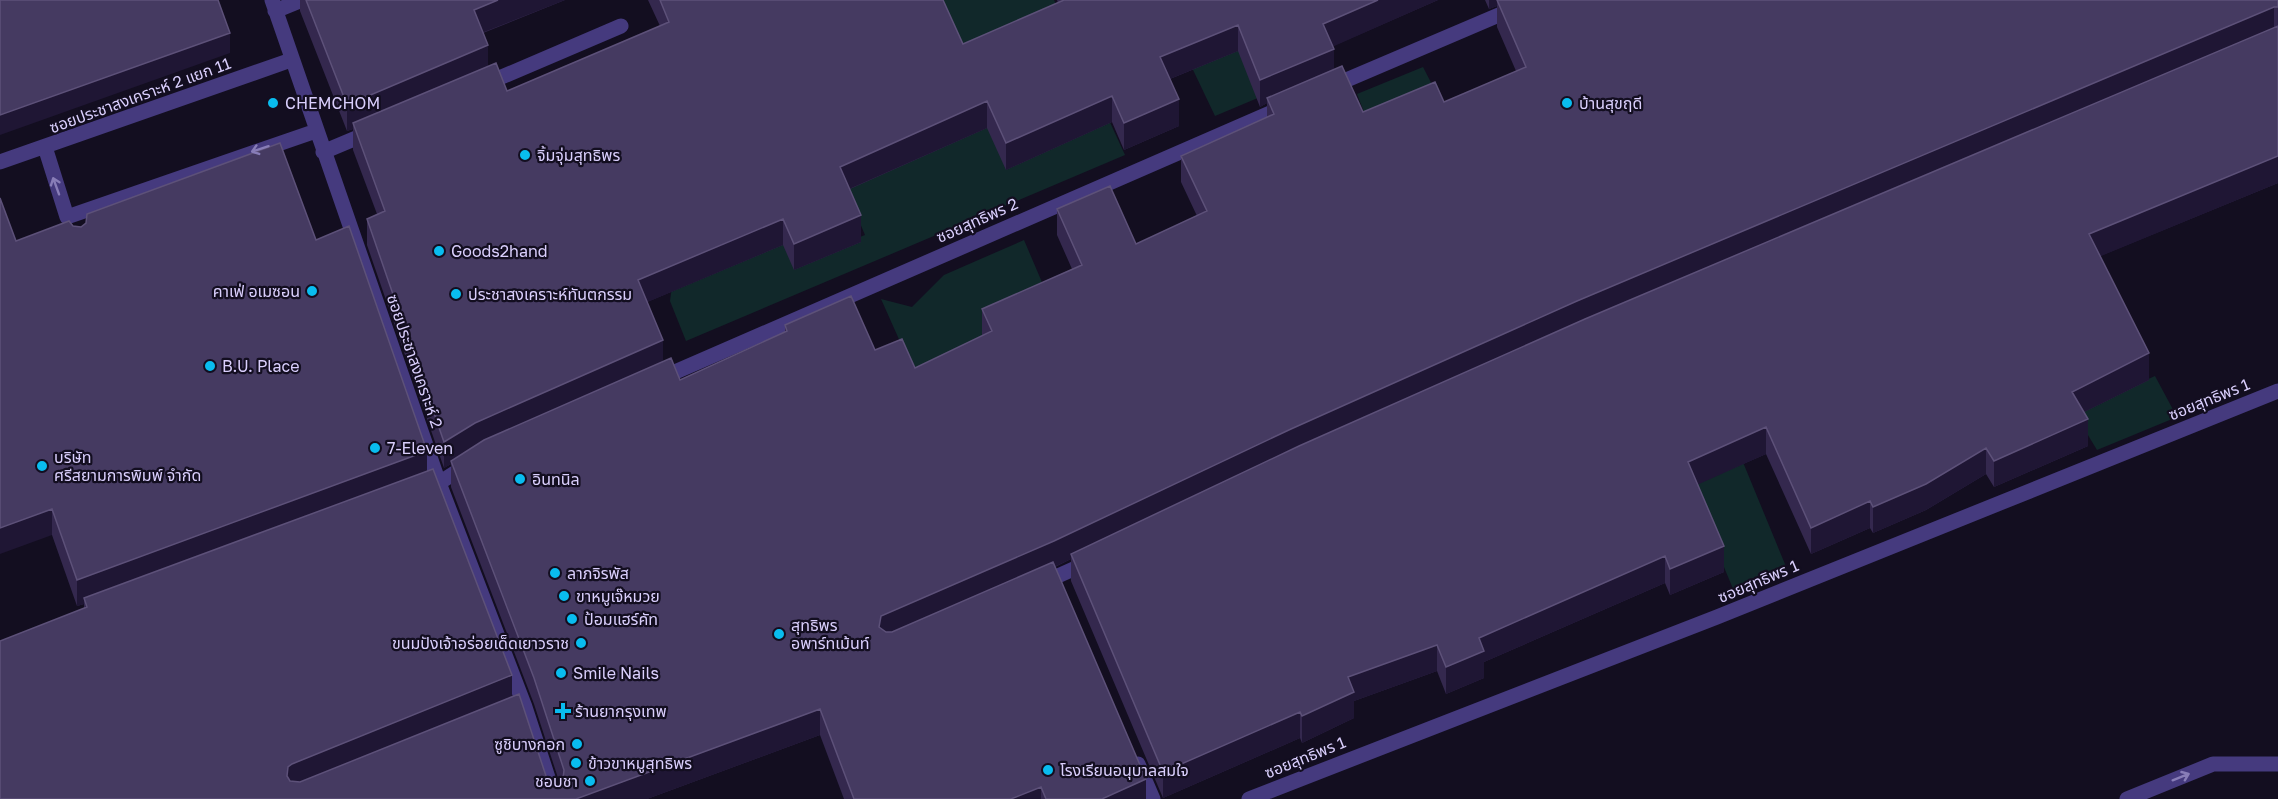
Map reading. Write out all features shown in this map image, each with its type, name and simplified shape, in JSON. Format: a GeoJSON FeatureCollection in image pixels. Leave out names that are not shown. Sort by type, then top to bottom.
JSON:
{"type":"FeatureCollection","features":[{"type":"Feature","properties":{"kind":"street"},"geometry":{"type":"LineString","coordinates":[[274,5],[302,0]]}},
{"type":"Feature","properties":{"kind":"street"},"geometry":{"type":"LineString","coordinates":[[1317,92],[1534,0]]}},
{"type":"Feature","properties":{"kind":"street","name":"ซอยประชาสงเคราะห์ 2"},"geometry":{"type":"LineString","coordinates":[[274,5],[315,131],[439,483],[520,709],[555,799]]}},
{"type":"Feature","properties":{"kind":"street"},"geometry":{"type":"LineString","coordinates":[[471,91],[621,26]]}},
{"type":"Feature","properties":{"kind":"street","name":"ซอยประชาสงเคราะห์ 2 แยก 11"},"geometry":{"type":"LineString","coordinates":[[0,162],[291,60]]}},
{"type":"Feature","properties":{"kind":"street","name":"ซอยสุทธิพร 2"},"geometry":{"type":"LineString","coordinates":[[643,386],[1295,102]]}},
{"type":"Feature","properties":{"kind":"street"},"geometry":{"type":"LineString","coordinates":[[323,152],[386,126]]}},
{"type":"Feature","properties":{"kind":"street"},"geometry":{"type":"LineString","coordinates":[[67,217],[315,131]]}},
{"type":"Feature","properties":{"kind":"street"},"geometry":{"type":"LineString","coordinates":[[45,147],[74,235]]}},
{"type":"Feature","properties":{"kind":"street","name":"ซอยสุทธิพร 1"},"geometry":{"type":"LineString","coordinates":[[1249,799],[1718,617],[2278,391]]}},
{"type":"Feature","properties":{"kind":"street"},"geometry":{"type":"LineString","coordinates":[[405,495],[439,483],[479,458]]}},
{"type":"Feature","properties":{"kind":"street"},"geometry":{"type":"LineString","coordinates":[[1026,590],[1060,582],[1100,557]]}},
{"type":"Feature","properties":{"kind":"street"},"geometry":{"type":"LineString","coordinates":[[1131,746],[1153,799]]}},
{"type":"Feature","properties":{"kind":"street"},"geometry":{"type":"LineString","coordinates":[[2127,799],[2213,764],[2278,764]]}},
{"type":"Feature","properties":{"kind":"green space"},"geometry":{"type":"Polygon","coordinates":[[[938,0],[1054,0],[1125,155],[686,341],[670,301],[677,249],[785,237],[798,261],[865,235],[812,109],[938,0]]]}},
{"type":"Feature","properties":{"kind":"green space"},"geometry":{"type":"Polygon","coordinates":[[[1214,15],[1305,78],[1215,116],[1174,30],[1214,15]]]}},
{"type":"Feature","properties":{"kind":"green space"},"geometry":{"type":"Polygon","coordinates":[[[1423,67],[1459,137],[1388,174],[1357,94],[1423,67]]]}},
{"type":"Feature","properties":{"kind":"green space"},"geometry":{"type":"Polygon","coordinates":[[[1024,240],[1056,315],[965,487],[881,299],[912,307],[944,275],[1024,240]]]}},
{"type":"Feature","properties":{"kind":"green space"},"geometry":{"type":"Polygon","coordinates":[[[2155,376],[2177,417],[2097,450],[2074,412],[2155,376]]]}},
{"type":"Feature","properties":{"kind":"green space"},"geometry":{"type":"Polygon","coordinates":[[[1740,455],[1787,569],[1734,591],[1687,479],[1740,455]]]}},
{"type":"Feature","properties":{"kind":"building"},"geometry":{"type":"Polygon","coordinates":[[[0,0],[218,0],[230,33],[0,115],[0,0]]]}},
{"type":"Feature","properties":{"kind":"building"},"geometry":{"type":"Polygon","coordinates":[[[306,0],[498,0],[474,10],[488,45],[347,105],[306,0]]]}},
{"type":"Feature","properties":{"kind":"building"},"geometry":{"type":"Polygon","coordinates":[[[660,0],[943,0],[963,44],[1064,0],[1378,0],[1323,24],[1334,49],[1260,80],[1238,25],[1160,57],[1179,99],[1124,123],[1112,96],[1006,143],[987,101],[840,167],[861,215],[794,244],[783,219],[638,280],[663,340],[475,423],[444,442],[367,219],[385,211],[353,123],[496,63],[507,91],[669,22],[660,0]]]}},
{"type":"Feature","properties":{"kind":"building"},"geometry":{"type":"Polygon","coordinates":[[[1497,0],[2278,0],[2278,7],[1577,301],[1291,429],[1054,541],[881,616],[879,627],[886,632],[892,632],[1053,562],[1146,779],[1102,799],[1046,799],[1041,787],[1011,799],[854,799],[820,709],[576,799],[0,799],[0,641],[87,607],[84,598],[433,469],[512,675],[292,764],[288,767],[287,776],[290,781],[300,782],[519,694],[546,776],[549,780],[557,782],[563,779],[564,770],[534,678],[451,461],[484,440],[671,358],[680,380],[787,331],[785,325],[851,296],[875,350],[902,339],[915,368],[992,331],[982,309],[1082,265],[1057,209],[1110,186],[1136,244],[1207,211],[1181,156],[1274,114],[1267,98],[1342,66],[1363,112],[1435,82],[1444,102],[1526,67],[1497,0]]]}},
{"type":"Feature","properties":{"kind":"building"},"geometry":{"type":"Polygon","coordinates":[[[2278,26],[2278,156],[2089,234],[2149,353],[2072,392],[2088,419],[1994,461],[1986,448],[1926,484],[1873,507],[1870,501],[1811,528],[1766,427],[1688,462],[1724,546],[1670,569],[1665,556],[1479,638],[1484,651],[1446,667],[1437,645],[1348,677],[1354,692],[1302,716],[1300,712],[1163,772],[1071,554],[1299,446],[1585,319],[2278,26]]]}},
{"type":"Feature","properties":{"kind":"building","name":"B.U. Place"},"geometry":{"type":"Polygon","coordinates":[[[280,143],[316,240],[349,226],[427,451],[77,580],[52,509],[0,528],[0,198],[16,241],[69,221],[73,226],[81,227],[86,223],[87,214],[280,143]]]}},
{"type":"Feature","properties":{"kind":"place","name":"CHEMCHOM"},"geometry":{"type":"Point","coordinates":[273,103]}},
{"type":"Feature","properties":{"kind":"place","name":"บ้านสุขฤดี"},"geometry":{"type":"Point","coordinates":[1567,103]}},
{"type":"Feature","properties":{"kind":"place","name":"จิ้มจุ่มสุทธิพร"},"geometry":{"type":"Point","coordinates":[525,155]}},
{"type":"Feature","properties":{"kind":"place","name":"Goods2hand"},"geometry":{"type":"Point","coordinates":[439,251]}},
{"type":"Feature","properties":{"kind":"place","name":"คาเฟ่ อเมซอน"},"geometry":{"type":"Point","coordinates":[312,291]}},
{"type":"Feature","properties":{"kind":"place","name":"ประชาสงเคราะห์ทันตกรรม"},"geometry":{"type":"Point","coordinates":[456,294]}},
{"type":"Feature","properties":{"kind":"place","name":"B.U. Place"},"geometry":{"type":"Point","coordinates":[210,366]}},
{"type":"Feature","properties":{"kind":"place","name":"7-Eleven"},"geometry":{"type":"Point","coordinates":[375,448]}},
{"type":"Feature","properties":{"kind":"place","name":"บริษัท ศรีสยามการพิมพ์ จำกัด"},"geometry":{"type":"Point","coordinates":[42,466]}},
{"type":"Feature","properties":{"kind":"place","name":"อินทนิล"},"geometry":{"type":"Point","coordinates":[520,479]}},
{"type":"Feature","properties":{"kind":"place","name":"ลาภจิรพัส"},"geometry":{"type":"Point","coordinates":[555,573]}},
{"type":"Feature","properties":{"kind":"place","name":"ขาหมูเจ๊หมวย"},"geometry":{"type":"Point","coordinates":[564,596]}},
{"type":"Feature","properties":{"kind":"place","name":"ป้อมแฮร์คัท"},"geometry":{"type":"Point","coordinates":[572,619]}},
{"type":"Feature","properties":{"kind":"place","name":"สุทธิพร อพาร์ทเม้นท์"},"geometry":{"type":"Point","coordinates":[779,634]}},
{"type":"Feature","properties":{"kind":"place","name":"ขนมปังเจ้าอร่อยเด็ดเยาวราช"},"geometry":{"type":"Point","coordinates":[581,643]}},
{"type":"Feature","properties":{"kind":"place","name":"Smile Nails"},"geometry":{"type":"Point","coordinates":[561,673]}},
{"type":"Feature","properties":{"kind":"place","name":"ร้านยากรุงเทพ"},"geometry":{"type":"Point","coordinates":[563,711]}},
{"type":"Feature","properties":{"kind":"place","name":"ซูชิบางกอก"},"geometry":{"type":"Point","coordinates":[577,744]}},
{"type":"Feature","properties":{"kind":"place","name":"ข้าวขาหมูสุทธิพร"},"geometry":{"type":"Point","coordinates":[576,763]}},
{"type":"Feature","properties":{"kind":"place","name":"โรงเรียนอนุบาลสมใจ"},"geometry":{"type":"Point","coordinates":[1048,770]}},
{"type":"Feature","properties":{"kind":"place","name":"ชอบชา"},"geometry":{"type":"Point","coordinates":[590,781]}}]}
